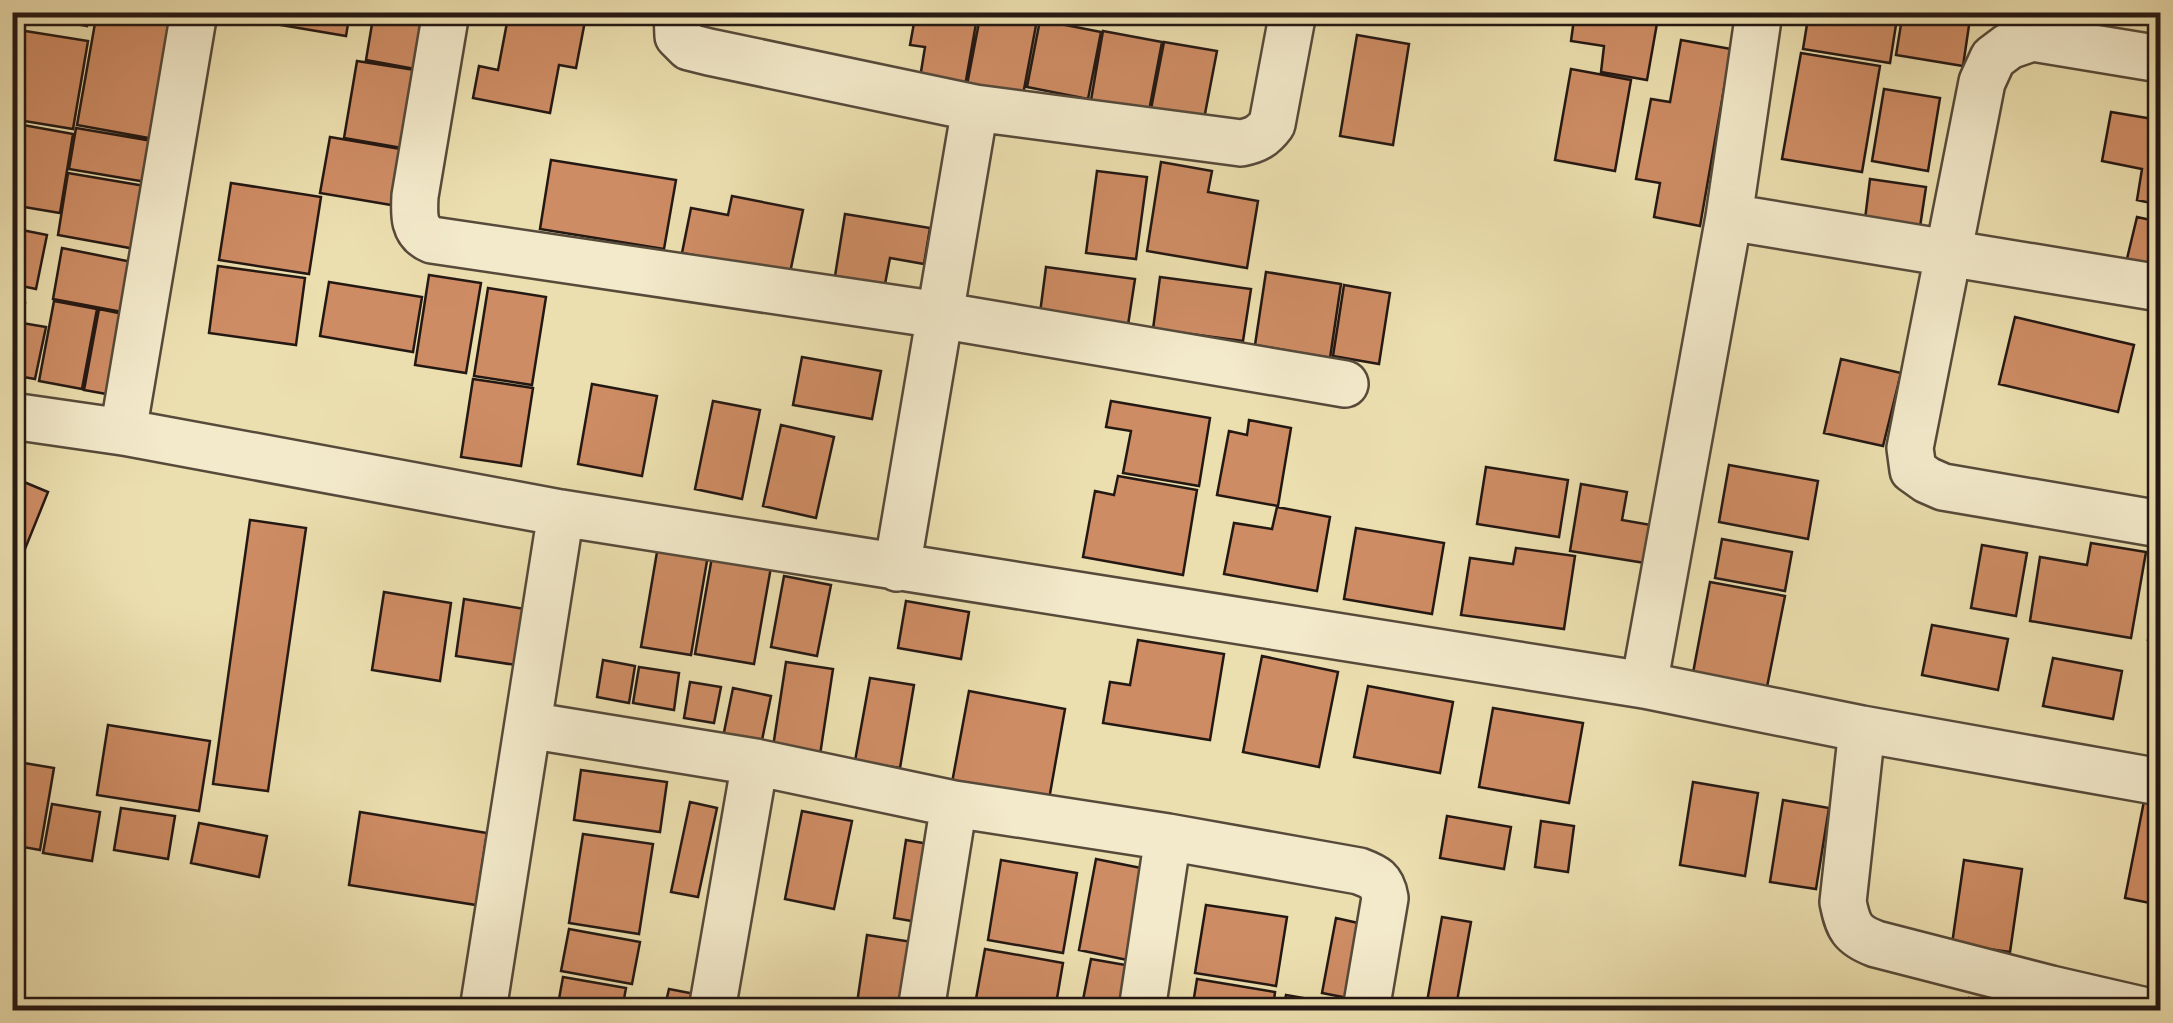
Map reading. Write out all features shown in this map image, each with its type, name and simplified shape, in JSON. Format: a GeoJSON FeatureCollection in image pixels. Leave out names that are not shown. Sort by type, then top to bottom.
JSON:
{"type":"FeatureCollection","features":[{"type":"Feature","properties":{"kind":"street"},"geometry":{"type":"LineString","coordinates":[[123,432],[194,12]]}},
{"type":"Feature","properties":{"kind":"street"},"geometry":{"type":"LineString","coordinates":[[446,12],[415,196],[418,229],[432,240],[939,315],[1345,384]]}},
{"type":"Feature","properties":{"kind":"street"},"geometry":{"type":"LineString","coordinates":[[678,12],[678,36],[688,47],[975,108],[1241,143],[1264,135],[1272,124],[1293,12]]}},
{"type":"Feature","properties":{"kind":"street"},"geometry":{"type":"LineString","coordinates":[[1644,685],[1728,217],[1759,12]]}},
{"type":"Feature","properties":{"kind":"street"},"geometry":{"type":"LineString","coordinates":[[2160,60],[2032,38],[1993,58],[1982,82],[1910,448],[1914,470],[1944,487],[2160,524]]}},
{"type":"Feature","properties":{"kind":"street"},"geometry":{"type":"LineString","coordinates":[[897,568],[975,108]]}},
{"type":"Feature","properties":{"kind":"street"},"geometry":{"type":"LineString","coordinates":[[1728,217],[2160,288]]}},
{"type":"Feature","properties":{"kind":"street"},"geometry":{"type":"LineString","coordinates":[[12,416],[123,432],[561,513],[1644,685],[2160,782]]}},
{"type":"Feature","properties":{"kind":"street"},"geometry":{"type":"LineString","coordinates":[[483,1010],[561,513]]}},
{"type":"Feature","properties":{"kind":"street"},"geometry":{"type":"LineString","coordinates":[[528,725],[755,762],[954,804],[1359,871],[1373,876],[1383,886],[1384,913],[1366,1010]]}},
{"type":"Feature","properties":{"kind":"street"},"geometry":{"type":"LineString","coordinates":[[1862,729],[1843,902],[1854,933],[1876,944],[2049,1000],[2142,1010]]}},
{"type":"Feature","properties":{"kind":"street"},"geometry":{"type":"LineString","coordinates":[[712,1010],[755,762]]}},
{"type":"Feature","properties":{"kind":"street"},"geometry":{"type":"LineString","coordinates":[[921,1010],[954,804]]}},
{"type":"Feature","properties":{"kind":"street"},"geometry":{"type":"LineString","coordinates":[[1142,1010],[1168,837]]}},
{"type":"Feature","properties":{"kind":"building"},"geometry":{"type":"Polygon","coordinates":[[[22,12],[90,12],[87,26],[22,12]]]}},
{"type":"Feature","properties":{"kind":"building"},"geometry":{"type":"Polygon","coordinates":[[[97,12],[149,12],[186,19],[165,141],[77,125],[97,12]]]}},
{"type":"Feature","properties":{"kind":"building"},"geometry":{"type":"Polygon","coordinates":[[[258,12],[350,12],[346,36],[257,21],[258,12]]]}},
{"type":"Feature","properties":{"kind":"building"},"geometry":{"type":"Polygon","coordinates":[[[374,12],[425,12],[415,69],[366,60],[374,12]]]}},
{"type":"Feature","properties":{"kind":"building"},"geometry":{"type":"Polygon","coordinates":[[[509,12],[541,12],[585,21],[576,68],[559,65],[550,113],[473,98],[479,66],[498,70],[509,12]]]}},
{"type":"Feature","properties":{"kind":"building"},"geometry":{"type":"Polygon","coordinates":[[[916,12],[978,12],[965,86],[920,78],[925,47],[910,45],[916,12]]]}},
{"type":"Feature","properties":{"kind":"building"},"geometry":{"type":"Polygon","coordinates":[[[981,12],[1037,20],[1022,100],[966,90],[981,12]]]}},
{"type":"Feature","properties":{"kind":"building"},"geometry":{"type":"Polygon","coordinates":[[[1098,12],[1159,12],[1157,24],[1098,12]]]}},
{"type":"Feature","properties":{"kind":"building"},"geometry":{"type":"Polygon","coordinates":[[[1183,12],[1256,12],[1255,22],[1183,12]]]}},
{"type":"Feature","properties":{"kind":"building"},"geometry":{"type":"Polygon","coordinates":[[[1464,12],[1518,12],[1516,21],[1464,12]]]}},
{"type":"Feature","properties":{"kind":"building"},"geometry":{"type":"Polygon","coordinates":[[[1575,12],[1659,12],[1647,80],[1601,72],[1604,46],[1571,41],[1575,12]]]}},
{"type":"Feature","properties":{"kind":"building"},"geometry":{"type":"Polygon","coordinates":[[[1809,12],[1898,12],[1890,63],[1803,49],[1809,12]]]}},
{"type":"Feature","properties":{"kind":"building"},"geometry":{"type":"Polygon","coordinates":[[[1903,12],[1971,12],[1963,66],[1896,55],[1903,12]]]}},
{"type":"Feature","properties":{"kind":"building"},"geometry":{"type":"Polygon","coordinates":[[[1040,20],[1101,32],[1088,99],[1027,87],[1040,20]]]}},
{"type":"Feature","properties":{"kind":"building"},"geometry":{"type":"Polygon","coordinates":[[[19,30],[88,41],[73,129],[12,119],[12,48],[17,48],[19,30]]]}},
{"type":"Feature","properties":{"kind":"building"},"geometry":{"type":"Polygon","coordinates":[[[1103,31],[1162,42],[1149,111],[1091,100],[1103,31]]]}},
{"type":"Feature","properties":{"kind":"building"},"geometry":{"type":"Polygon","coordinates":[[[1357,35],[1409,44],[1393,145],[1340,136],[1357,35]]]}},
{"type":"Feature","properties":{"kind":"building"},"geometry":{"type":"Polygon","coordinates":[[[1681,40],[1731,49],[1700,226],[1654,217],[1660,183],[1636,179],[1651,99],[1670,102],[1681,40]]]}},
{"type":"Feature","properties":{"kind":"building"},"geometry":{"type":"Polygon","coordinates":[[[1164,42],[1217,51],[1204,119],[1151,109],[1164,42]]]}},
{"type":"Feature","properties":{"kind":"building"},"geometry":{"type":"Polygon","coordinates":[[[1801,53],[1880,66],[1862,172],[1782,159],[1801,53]]]}},
{"type":"Feature","properties":{"kind":"building"},"geometry":{"type":"Polygon","coordinates":[[[357,61],[415,70],[402,148],[344,138],[357,61]]]}},
{"type":"Feature","properties":{"kind":"building"},"geometry":{"type":"Polygon","coordinates":[[[1571,69],[1631,80],[1615,171],[1555,160],[1571,69]]]}},
{"type":"Feature","properties":{"kind":"building"},"geometry":{"type":"Polygon","coordinates":[[[1884,89],[1940,98],[1928,171],[1872,161],[1884,89]]]}},
{"type":"Feature","properties":{"kind":"building"},"geometry":{"type":"Polygon","coordinates":[[[2157,95],[2160,205],[2137,200],[2142,169],[2102,161],[2111,112],[2153,119],[2157,95]]]}},
{"type":"Feature","properties":{"kind":"building"},"geometry":{"type":"Polygon","coordinates":[[[12,123],[73,134],[60,213],[12,205],[12,123]]]}},
{"type":"Feature","properties":{"kind":"building"},"geometry":{"type":"Polygon","coordinates":[[[76,128],[164,143],[158,184],[69,169],[76,128]]]}},
{"type":"Feature","properties":{"kind":"building"},"geometry":{"type":"Polygon","coordinates":[[[330,137],[418,152],[409,208],[320,193],[330,137]]]}},
{"type":"Feature","properties":{"kind":"building"},"geometry":{"type":"Polygon","coordinates":[[[551,160],[676,180],[664,249],[540,229],[551,160]]]}},
{"type":"Feature","properties":{"kind":"building"},"geometry":{"type":"Polygon","coordinates":[[[1161,162],[1212,171],[1208,192],[1258,201],[1247,268],[1147,251],[1161,162]]]}},
{"type":"Feature","properties":{"kind":"building"},"geometry":{"type":"Polygon","coordinates":[[[1097,171],[1147,177],[1136,259],[1086,253],[1097,171]]]}},
{"type":"Feature","properties":{"kind":"building"},"geometry":{"type":"Polygon","coordinates":[[[68,173],[157,188],[146,251],[58,235],[68,173]]]}},
{"type":"Feature","properties":{"kind":"building"},"geometry":{"type":"Polygon","coordinates":[[[1870,179],[1926,187],[1920,227],[1865,219],[1870,179]]]}},
{"type":"Feature","properties":{"kind":"building"},"geometry":{"type":"Polygon","coordinates":[[[231,183],[321,197],[309,274],[219,260],[231,183]]]}},
{"type":"Feature","properties":{"kind":"building"},"geometry":{"type":"Polygon","coordinates":[[[732,196],[803,210],[790,273],[682,253],[691,208],[728,215],[732,196]]]}},
{"type":"Feature","properties":{"kind":"building"},"geometry":{"type":"Polygon","coordinates":[[[845,214],[930,228],[924,264],[890,258],[885,284],[835,276],[845,214]]]}},
{"type":"Feature","properties":{"kind":"building"},"geometry":{"type":"Polygon","coordinates":[[[2137,217],[2160,222],[2160,275],[2125,267],[2137,217]]]}},
{"type":"Feature","properties":{"kind":"building"},"geometry":{"type":"Polygon","coordinates":[[[12,228],[47,235],[36,289],[12,284],[12,228]]]}},
{"type":"Feature","properties":{"kind":"building"},"geometry":{"type":"Polygon","coordinates":[[[62,248],[147,265],[138,315],[53,299],[62,248]]]}},
{"type":"Feature","properties":{"kind":"building"},"geometry":{"type":"Polygon","coordinates":[[[218,266],[305,278],[296,345],[209,333],[218,266]]]}},
{"type":"Feature","properties":{"kind":"building"},"geometry":{"type":"Polygon","coordinates":[[[1046,267],[1135,279],[1128,325],[1040,313],[1046,267]]]}},
{"type":"Feature","properties":{"kind":"building"},"geometry":{"type":"Polygon","coordinates":[[[1266,272],[1341,284],[1330,358],[1255,345],[1266,272]]]}},
{"type":"Feature","properties":{"kind":"building"},"geometry":{"type":"Polygon","coordinates":[[[429,275],[481,283],[466,373],[415,365],[429,275]]]}},
{"type":"Feature","properties":{"kind":"building"},"geometry":{"type":"Polygon","coordinates":[[[1160,277],[1251,289],[1243,341],[1153,329],[1160,277]]]}},
{"type":"Feature","properties":{"kind":"building"},"geometry":{"type":"Polygon","coordinates":[[[329,282],[422,297],[413,352],[320,336],[329,282]]]}},
{"type":"Feature","properties":{"kind":"building"},"geometry":{"type":"Polygon","coordinates":[[[1344,285],[1390,293],[1379,364],[1333,356],[1344,285]]]}},
{"type":"Feature","properties":{"kind":"building"},"geometry":{"type":"Polygon","coordinates":[[[488,288],[546,297],[532,385],[474,376],[488,288]]]}},
{"type":"Feature","properties":{"kind":"building"},"geometry":{"type":"Polygon","coordinates":[[[12,301],[25,303],[22,323],[46,327],[35,379],[12,375],[12,301]]]}},
{"type":"Feature","properties":{"kind":"building"},"geometry":{"type":"Polygon","coordinates":[[[54,301],[97,309],[82,389],[39,381],[54,301]]]}},
{"type":"Feature","properties":{"kind":"building"},"geometry":{"type":"Polygon","coordinates":[[[99,309],[138,317],[123,397],[84,390],[99,309]]]}},
{"type":"Feature","properties":{"kind":"building"},"geometry":{"type":"Polygon","coordinates":[[[2015,317],[2134,345],[2118,412],[1999,384],[2015,317]]]}},
{"type":"Feature","properties":{"kind":"building"},"geometry":{"type":"Polygon","coordinates":[[[802,357],[881,371],[872,419],[793,405],[802,357]]]}},
{"type":"Feature","properties":{"kind":"building"},"geometry":{"type":"Polygon","coordinates":[[[1841,359],[1901,373],[1883,446],[1824,433],[1841,359]]]}},
{"type":"Feature","properties":{"kind":"building"},"geometry":{"type":"Polygon","coordinates":[[[473,379],[533,388],[521,466],[461,457],[473,379]]]}},
{"type":"Feature","properties":{"kind":"building"},"geometry":{"type":"Polygon","coordinates":[[[592,384],[657,396],[642,476],[578,464],[592,384]]]}},
{"type":"Feature","properties":{"kind":"building"},"geometry":{"type":"Polygon","coordinates":[[[713,401],[760,410],[742,499],[695,489],[713,401]]]}},
{"type":"Feature","properties":{"kind":"building"},"geometry":{"type":"Polygon","coordinates":[[[1111,401],[1210,418],[1199,486],[1123,473],[1131,431],[1106,427],[1111,401]]]}},
{"type":"Feature","properties":{"kind":"building"},"geometry":{"type":"Polygon","coordinates":[[[1249,420],[1291,428],[1278,506],[1217,495],[1229,431],[1247,435],[1249,420]]]}},
{"type":"Feature","properties":{"kind":"building"},"geometry":{"type":"Polygon","coordinates":[[[781,425],[834,437],[816,518],[763,506],[781,425]]]}},
{"type":"Feature","properties":{"kind":"building"},"geometry":{"type":"Polygon","coordinates":[[[1729,465],[1818,481],[1808,539],[1719,522],[1729,465]]]}},
{"type":"Feature","properties":{"kind":"building"},"geometry":{"type":"Polygon","coordinates":[[[1486,467],[1568,480],[1559,537],[1477,524],[1486,467]]]}},
{"type":"Feature","properties":{"kind":"building"},"geometry":{"type":"Polygon","coordinates":[[[1118,476],[1197,490],[1183,575],[1083,557],[1095,491],[1114,495],[1118,476]]]}},
{"type":"Feature","properties":{"kind":"building"},"geometry":{"type":"Polygon","coordinates":[[[12,477],[48,492],[12,581],[12,477]]]}},
{"type":"Feature","properties":{"kind":"building"},"geometry":{"type":"Polygon","coordinates":[[[1581,484],[1627,492],[1622,520],[1651,525],[1645,563],[1570,551],[1581,484]]]}},
{"type":"Feature","properties":{"kind":"building"},"geometry":{"type":"Polygon","coordinates":[[[1277,507],[1330,517],[1317,591],[1224,574],[1234,523],[1272,529],[1277,507]]]}},
{"type":"Feature","properties":{"kind":"building"},"geometry":{"type":"Polygon","coordinates":[[[250,520],[306,528],[268,791],[213,784],[250,520]]]}},
{"type":"Feature","properties":{"kind":"building"},"geometry":{"type":"Polygon","coordinates":[[[1356,528],[1444,543],[1432,614],[1344,599],[1356,528]]]}},
{"type":"Feature","properties":{"kind":"building"},"geometry":{"type":"Polygon","coordinates":[[[1722,539],[1792,552],[1785,591],[1715,578],[1722,539]]]}},
{"type":"Feature","properties":{"kind":"building"},"geometry":{"type":"Polygon","coordinates":[[[2091,543],[2146,552],[2131,638],[2030,621],[2040,557],[2087,565],[2091,543]]]}},
{"type":"Feature","properties":{"kind":"building"},"geometry":{"type":"Polygon","coordinates":[[[1982,545],[2027,553],[2016,616],[1971,608],[1982,545]]]}},
{"type":"Feature","properties":{"kind":"building"},"geometry":{"type":"Polygon","coordinates":[[[658,546],[708,555],[691,655],[641,647],[658,546]]]}},
{"type":"Feature","properties":{"kind":"building"},"geometry":{"type":"Polygon","coordinates":[[[1516,548],[1575,556],[1564,629],[1461,615],[1470,558],[1513,564],[1516,548]]]}},
{"type":"Feature","properties":{"kind":"building"},"geometry":{"type":"Polygon","coordinates":[[[712,557],[771,567],[754,664],[695,654],[712,557]]]}},
{"type":"Feature","properties":{"kind":"building"},"geometry":{"type":"Polygon","coordinates":[[[784,576],[831,585],[817,656],[771,647],[784,576]]]}},
{"type":"Feature","properties":{"kind":"building"},"geometry":{"type":"Polygon","coordinates":[[[1710,582],[1785,596],[1767,687],[1693,673],[1710,582]]]}},
{"type":"Feature","properties":{"kind":"building"},"geometry":{"type":"Polygon","coordinates":[[[2160,583],[2160,642],[2148,640],[2160,583]]]}},
{"type":"Feature","properties":{"kind":"building"},"geometry":{"type":"Polygon","coordinates":[[[384,592],[451,603],[440,681],[372,670],[384,592]]]}},
{"type":"Feature","properties":{"kind":"building"},"geometry":{"type":"Polygon","coordinates":[[[464,599],[537,611],[529,667],[456,656],[464,599]]]}},
{"type":"Feature","properties":{"kind":"building"},"geometry":{"type":"Polygon","coordinates":[[[906,601],[969,612],[961,659],[898,648],[906,601]]]}},
{"type":"Feature","properties":{"kind":"building"},"geometry":{"type":"Polygon","coordinates":[[[1932,625],[2008,639],[1998,690],[1922,675],[1932,625]]]}},
{"type":"Feature","properties":{"kind":"building"},"geometry":{"type":"Polygon","coordinates":[[[1138,640],[1224,654],[1210,740],[1103,723],[1110,682],[1130,685],[1138,640]]]}},
{"type":"Feature","properties":{"kind":"building"},"geometry":{"type":"Polygon","coordinates":[[[1262,656],[1338,672],[1319,767],[1243,752],[1262,656]]]}},
{"type":"Feature","properties":{"kind":"building"},"geometry":{"type":"Polygon","coordinates":[[[2053,658],[2122,671],[2113,719],[2043,706],[2053,658]]]}},
{"type":"Feature","properties":{"kind":"building"},"geometry":{"type":"Polygon","coordinates":[[[603,660],[635,666],[629,703],[597,697],[603,660]]]}},
{"type":"Feature","properties":{"kind":"building"},"geometry":{"type":"Polygon","coordinates":[[[786,662],[833,669],[820,755],[773,747],[786,662]]]}},
{"type":"Feature","properties":{"kind":"building"},"geometry":{"type":"Polygon","coordinates":[[[639,667],[679,673],[674,710],[633,703],[639,667]]]}},
{"type":"Feature","properties":{"kind":"building"},"geometry":{"type":"Polygon","coordinates":[[[870,678],[914,685],[900,768],[855,761],[870,678]]]}},
{"type":"Feature","properties":{"kind":"building"},"geometry":{"type":"Polygon","coordinates":[[[690,682],[721,687],[714,723],[684,718],[690,682]]]}},
{"type":"Feature","properties":{"kind":"building"},"geometry":{"type":"Polygon","coordinates":[[[1368,686],[1453,702],[1440,773],[1354,757],[1368,686]]]}},
{"type":"Feature","properties":{"kind":"building"},"geometry":{"type":"Polygon","coordinates":[[[733,688],[771,696],[760,750],[722,742],[733,688]]]}},
{"type":"Feature","properties":{"kind":"building"},"geometry":{"type":"Polygon","coordinates":[[[969,691],[1065,709],[1048,805],[951,788],[969,691]]]}},
{"type":"Feature","properties":{"kind":"building"},"geometry":{"type":"Polygon","coordinates":[[[1493,708],[1583,723],[1569,803],[1479,787],[1493,708]]]}},
{"type":"Feature","properties":{"kind":"building"},"geometry":{"type":"Polygon","coordinates":[[[108,725],[210,741],[199,811],[97,795],[108,725]]]}},
{"type":"Feature","properties":{"kind":"building"},"geometry":{"type":"Polygon","coordinates":[[[12,761],[54,768],[40,850],[12,845],[12,761]]]}},
{"type":"Feature","properties":{"kind":"building"},"geometry":{"type":"Polygon","coordinates":[[[581,770],[667,782],[660,832],[574,820],[581,770]]]}},
{"type":"Feature","properties":{"kind":"building"},"geometry":{"type":"Polygon","coordinates":[[[1693,782],[1758,793],[1745,876],[1680,865],[1693,782]]]}},
{"type":"Feature","properties":{"kind":"building"},"geometry":{"type":"Polygon","coordinates":[[[2145,796],[2160,799],[2160,905],[2125,898],[2145,796]]]}},
{"type":"Feature","properties":{"kind":"building"},"geometry":{"type":"Polygon","coordinates":[[[1783,800],[1829,808],[1816,889],[1770,882],[1783,800]]]}},
{"type":"Feature","properties":{"kind":"building"},"geometry":{"type":"Polygon","coordinates":[[[690,802],[717,808],[698,897],[671,892],[690,802]]]}},
{"type":"Feature","properties":{"kind":"building"},"geometry":{"type":"Polygon","coordinates":[[[52,804],[100,812],[92,861],[43,853],[52,804]]]}},
{"type":"Feature","properties":{"kind":"building"},"geometry":{"type":"Polygon","coordinates":[[[121,808],[175,816],[168,859],[114,850],[121,808]]]}},
{"type":"Feature","properties":{"kind":"building"},"geometry":{"type":"Polygon","coordinates":[[[802,811],[852,821],[834,909],[785,899],[802,811]]]}},
{"type":"Feature","properties":{"kind":"building"},"geometry":{"type":"Polygon","coordinates":[[[360,812],[487,833],[476,905],[349,885],[360,812]]]}},
{"type":"Feature","properties":{"kind":"building"},"geometry":{"type":"Polygon","coordinates":[[[1447,816],[1511,827],[1504,869],[1440,858],[1447,816]]]}},
{"type":"Feature","properties":{"kind":"building"},"geometry":{"type":"Polygon","coordinates":[[[1541,821],[1574,826],[1568,872],[1535,867],[1541,821]]]}},
{"type":"Feature","properties":{"kind":"building"},"geometry":{"type":"Polygon","coordinates":[[[199,823],[267,836],[259,877],[191,863],[199,823]]]}},
{"type":"Feature","properties":{"kind":"building"},"geometry":{"type":"Polygon","coordinates":[[[583,834],[653,844],[639,934],[569,923],[583,834]]]}},
{"type":"Feature","properties":{"kind":"building"},"geometry":{"type":"Polygon","coordinates":[[[906,840],[940,846],[929,924],[894,918],[906,840]]]}},
{"type":"Feature","properties":{"kind":"building"},"geometry":{"type":"Polygon","coordinates":[[[1096,859],[1156,871],[1137,962],[1079,950],[1096,859]]]}},
{"type":"Feature","properties":{"kind":"building"},"geometry":{"type":"Polygon","coordinates":[[[1001,860],[1077,873],[1063,953],[988,940],[1001,860]]]}},
{"type":"Feature","properties":{"kind":"building"},"geometry":{"type":"Polygon","coordinates":[[[1964,860],[2022,869],[2010,952],[1952,944],[1964,860]]]}},
{"type":"Feature","properties":{"kind":"building"},"geometry":{"type":"Polygon","coordinates":[[[1206,905],[1287,917],[1276,986],[1195,973],[1206,905]]]}},
{"type":"Feature","properties":{"kind":"building"},"geometry":{"type":"Polygon","coordinates":[[[1442,917],[1471,922],[1456,1007],[1427,1002],[1442,917]]]}},
{"type":"Feature","properties":{"kind":"building"},"geometry":{"type":"Polygon","coordinates":[[[1336,918],[1367,925],[1353,999],[1322,993],[1336,918]]]}},
{"type":"Feature","properties":{"kind":"building"},"geometry":{"type":"Polygon","coordinates":[[[569,929],[640,942],[632,984],[561,971],[569,929]]]}},
{"type":"Feature","properties":{"kind":"building"},"geometry":{"type":"Polygon","coordinates":[[[867,935],[919,943],[909,1010],[856,1010],[867,935]]]}},
{"type":"Feature","properties":{"kind":"building"},"geometry":{"type":"Polygon","coordinates":[[[985,949],[1063,963],[1055,1010],[974,1010],[985,949]]]}},
{"type":"Feature","properties":{"kind":"building"},"geometry":{"type":"Polygon","coordinates":[[[1091,959],[1137,967],[1129,1010],[1081,1010],[1091,959]]]}},
{"type":"Feature","properties":{"kind":"building"},"geometry":{"type":"Polygon","coordinates":[[[563,977],[626,988],[622,1010],[557,1010],[563,977]]]}},
{"type":"Feature","properties":{"kind":"building"},"geometry":{"type":"Polygon","coordinates":[[[1197,979],[1275,992],[1273,1010],[1192,1010],[1197,979]]]}},
{"type":"Feature","properties":{"kind":"building"},"geometry":{"type":"Polygon","coordinates":[[[669,989],[695,994],[692,1010],[664,1010],[669,989]]]}},
{"type":"Feature","properties":{"kind":"building"},"geometry":{"type":"Polygon","coordinates":[[[1286,995],[1332,1003],[1331,1010],[1283,1010],[1286,995]]]}},
{"type":"Feature","properties":{"kind":"building"},"geometry":{"type":"Polygon","coordinates":[[[1969,998],[2029,1009],[1966,1010],[1969,998]]]}}]}
